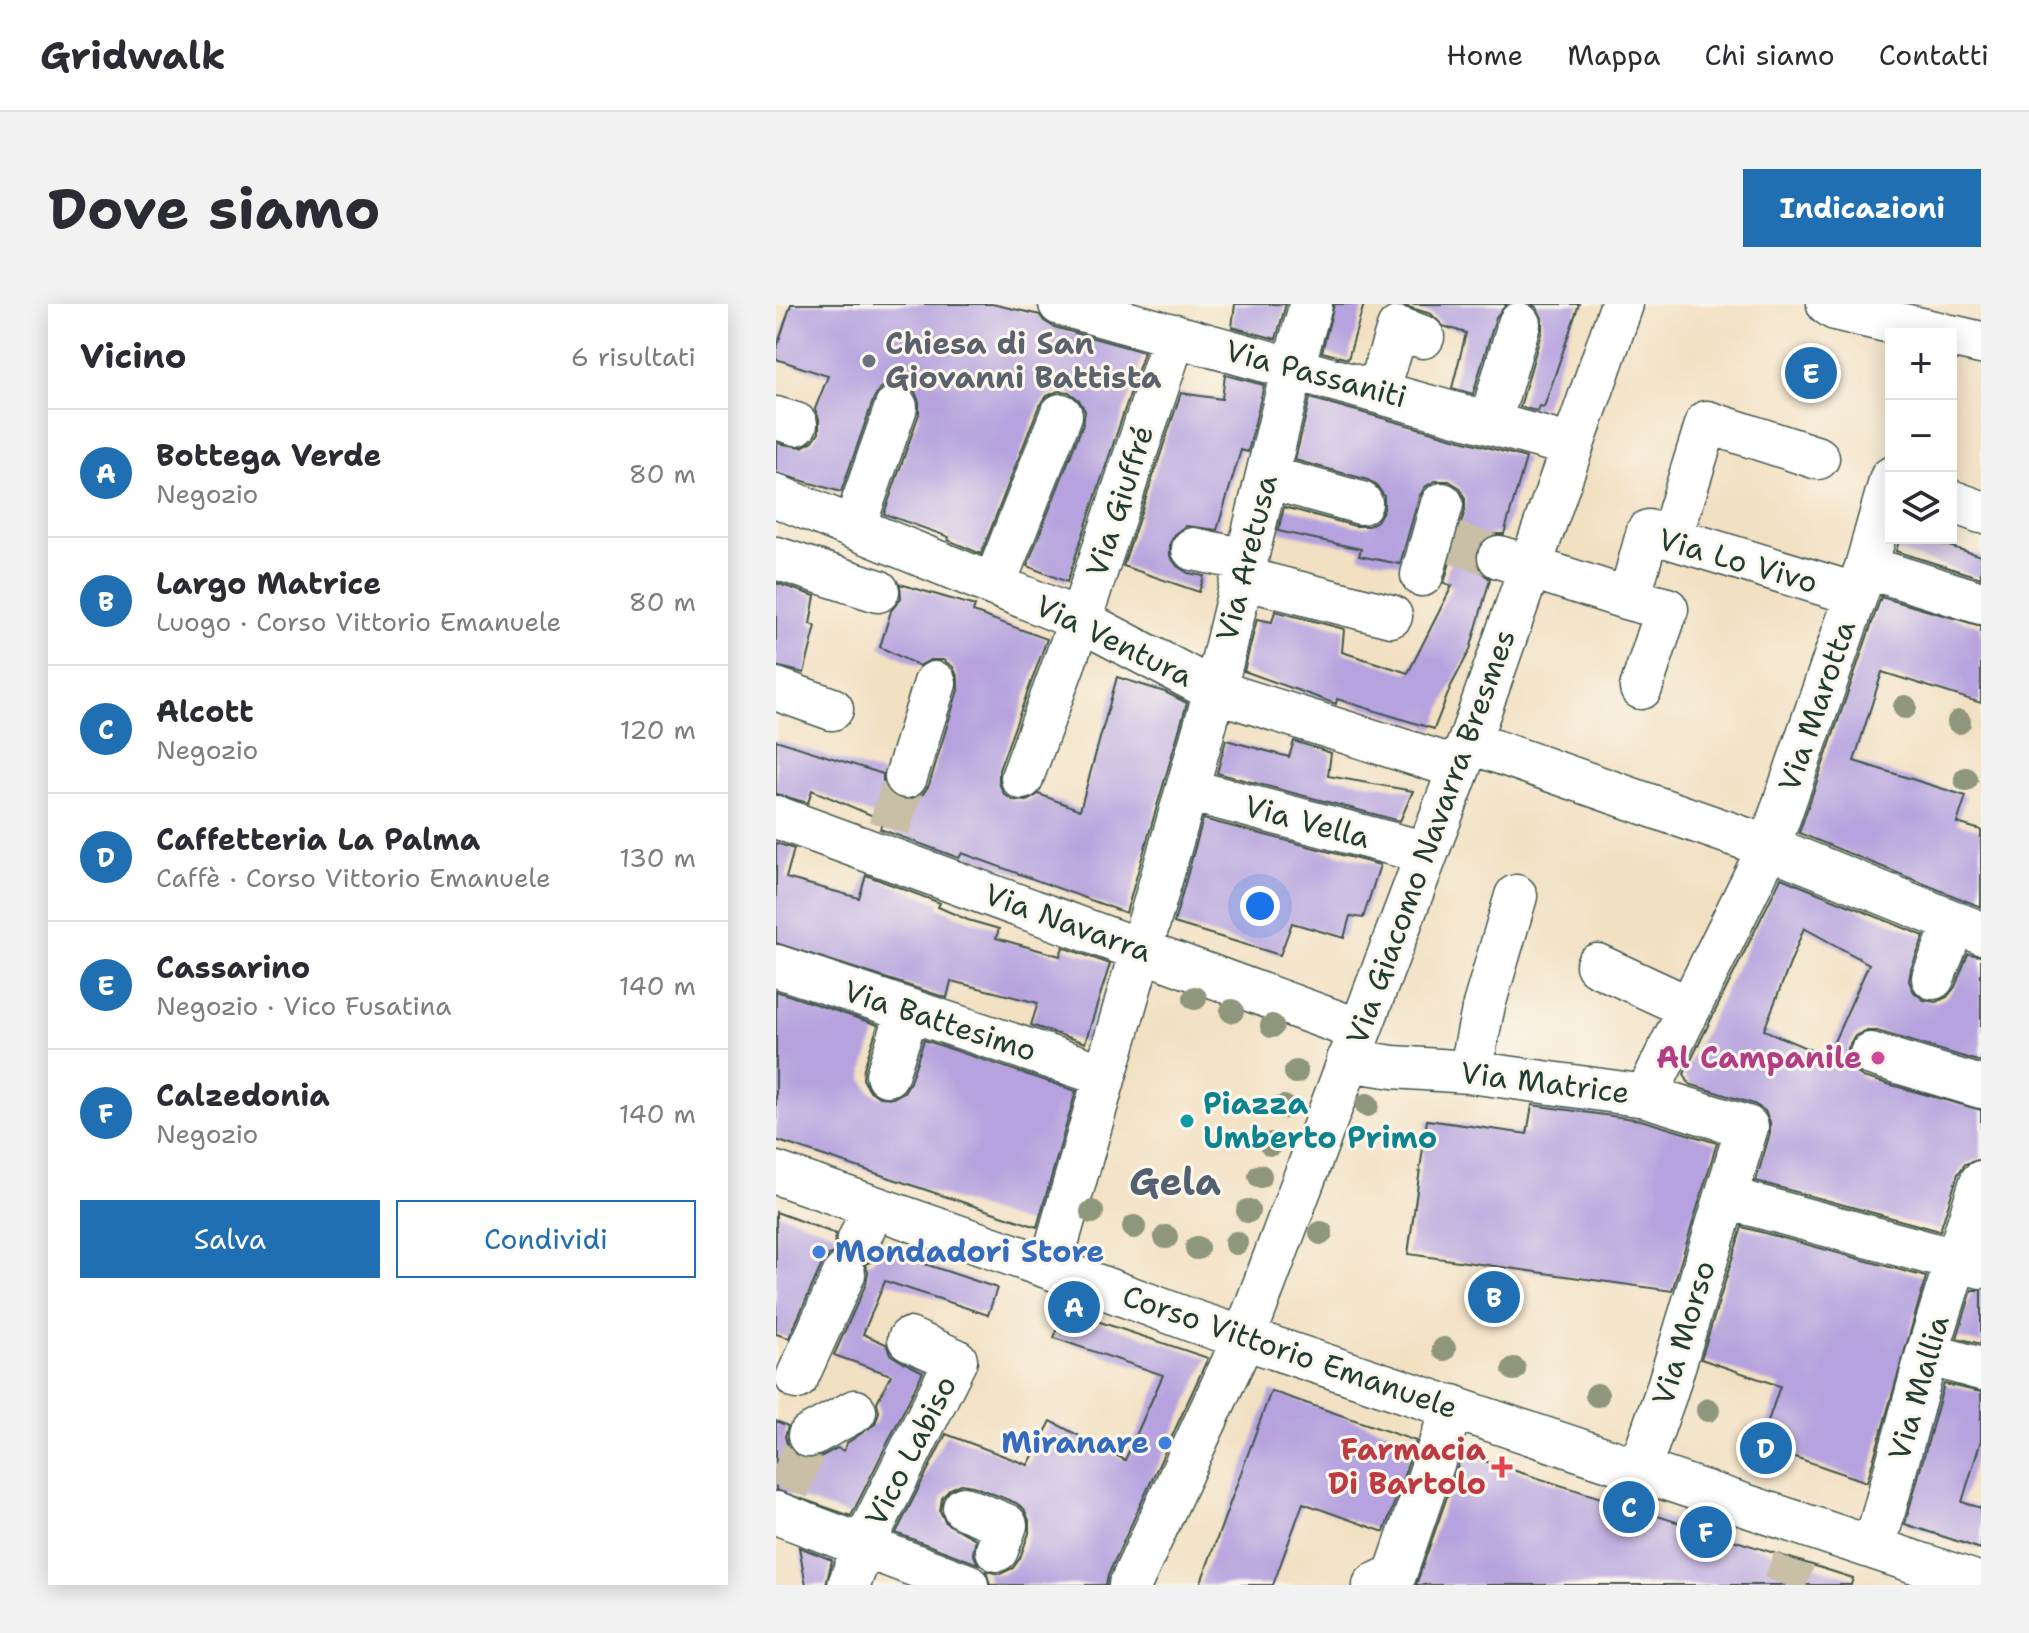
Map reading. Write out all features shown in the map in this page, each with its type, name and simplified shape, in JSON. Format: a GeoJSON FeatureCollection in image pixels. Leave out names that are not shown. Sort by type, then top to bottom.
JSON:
{"type":"FeatureCollection","features":[{"type":"Feature","properties":{"kind":"street","name":"Via Passaniti"},"geometry":{"type":"LineString","coordinates":[[1060,304],[1572,446]]}},
{"type":"Feature","properties":{"kind":"street","name":"Via Aretusa"},"geometry":{"type":"LineString","coordinates":[[1142,949],[1215,691],[1311,304]]}},
{"type":"Feature","properties":{"kind":"street","name":"Via Giacomo Navarra Bresmes"},"geometry":{"type":"LineString","coordinates":[[1130,1585],[1244,1338],[1464,755],[1514,562],[1572,446],[1622,304]]}},
{"type":"Feature","properties":{"kind":"street"},"geometry":{"type":"LineString","coordinates":[[1828,304],[1835,309],[1916,328]]}},
{"type":"Feature","properties":{"kind":"street"},"geometry":{"type":"LineString","coordinates":[[1490,422],[1519,324]]}},
{"type":"Feature","properties":{"kind":"street"},"geometry":{"type":"LineString","coordinates":[[1378,391],[1398,328],[1423,337]]}},
{"type":"Feature","properties":{"kind":"street","name":"Via Giuffré"},"geometry":{"type":"LineString","coordinates":[[1022,778],[1080,620],[1175,335]]}},
{"type":"Feature","properties":{"kind":"street"},"geometry":{"type":"LineString","coordinates":[[1957,337],[1981,343]]}},
{"type":"Feature","properties":{"kind":"street"},"geometry":{"type":"LineString","coordinates":[[854,527],[896,407]]}},
{"type":"Feature","properties":{"kind":"street"},"geometry":{"type":"LineString","coordinates":[[994,585],[1061,415]]}},
{"type":"Feature","properties":{"kind":"street"},"geometry":{"type":"LineString","coordinates":[[1671,538],[1707,422],[1818,458]]}},
{"type":"Feature","properties":{"kind":"street"},"geometry":{"type":"LineString","coordinates":[[1267,477],[1361,503]]}},
{"type":"Feature","properties":{"kind":"street","name":"Via Ventura"},"geometry":{"type":"LineString","coordinates":[[776,496],[1080,620],[1215,691],[1464,755],[1769,847],[1968,928]]}},
{"type":"Feature","properties":{"kind":"street","name":"Via Marotta"},"geometry":{"type":"LineString","coordinates":[[1769,847],[1861,580],[1885,498]]}},
{"type":"Feature","properties":{"kind":"street"},"geometry":{"type":"LineString","coordinates":[[1957,503],[1981,512]]}},
{"type":"Feature","properties":{"kind":"street","name":"Via Lo Vivo"},"geometry":{"type":"LineString","coordinates":[[1629,599],[1648,531],[1861,580],[1981,603]]}},
{"type":"Feature","properties":{"kind":"street"},"geometry":{"type":"LineString","coordinates":[[1193,549],[1244,569],[1391,616]]}},
{"type":"Feature","properties":{"kind":"street"},"geometry":{"type":"LineString","coordinates":[[776,558],[878,591]]}},
{"type":"Feature","properties":{"kind":"street"},"geometry":{"type":"LineString","coordinates":[[1514,562],[1667,609],[1641,688]]}},
{"type":"Feature","properties":{"kind":"street"},"geometry":{"type":"LineString","coordinates":[[906,777],[935,683]]}},
{"type":"Feature","properties":{"kind":"street"},"geometry":{"type":"LineString","coordinates":[[776,689],[832,709]]}},
{"type":"Feature","properties":{"kind":"street","name":"Via Vella"},"geometry":{"type":"LineString","coordinates":[[1188,790],[1427,853]]}},
{"type":"Feature","properties":{"kind":"street","name":"Via Navarra"},"geometry":{"type":"LineString","coordinates":[[776,817],[885,842],[1142,949],[1354,1045]]}},
{"type":"Feature","properties":{"kind":"street","name":"Via Matrice"},"geometry":{"type":"LineString","coordinates":[[1646,1096],[1769,847]]}},
{"type":"Feature","properties":{"kind":"street"},"geometry":{"type":"LineString","coordinates":[[1470,1072],[1484,1005],[1516,896]]}},
{"type":"Feature","properties":{"kind":"street"},"geometry":{"type":"LineString","coordinates":[[1933,978],[1968,928]]}},
{"type":"Feature","properties":{"kind":"street"},"geometry":{"type":"LineString","coordinates":[[1050,1268],[1142,949]]}},
{"type":"Feature","properties":{"kind":"street"},"geometry":{"type":"LineString","coordinates":[[1597,965],[1690,1008]]}},
{"type":"Feature","properties":{"kind":"street","name":"Via Battesimo"},"geometry":{"type":"LineString","coordinates":[[776,966],[1104,1075]]}},
{"type":"Feature","properties":{"kind":"street"},"geometry":{"type":"LineString","coordinates":[[887,1075],[908,1011]]}},
{"type":"Feature","properties":{"kind":"street","name":"Via Matrice"},"geometry":{"type":"LineString","coordinates":[[1354,1045],[1393,1067],[1470,1072],[1646,1096],[1747,1127],[1727,1198]]}},
{"type":"Feature","properties":{"kind":"street"},"geometry":{"type":"LineString","coordinates":[[1871,1054],[1981,1087]]}},
{"type":"Feature","properties":{"kind":"street","name":"Corso Vittorio Emanuele"},"geometry":{"type":"LineString","coordinates":[[776,1173],[858,1241],[1050,1268],[1244,1338],[1639,1469],[1800,1542],[1874,1548],[1981,1584]]}},
{"type":"Feature","properties":{"kind":"street","name":"Via Mallia"},"geometry":{"type":"LineString","coordinates":[[1874,1548],[1927,1354],[1969,1263],[1981,1182]]}},
{"type":"Feature","properties":{"kind":"street"},"geometry":{"type":"LineString","coordinates":[[1727,1198],[1969,1263]]}},
{"type":"Feature","properties":{"kind":"street","name":"Via Morso"},"geometry":{"type":"LineString","coordinates":[[1639,1469],[1727,1198]]}},
{"type":"Feature","properties":{"kind":"street"},"geometry":{"type":"LineString","coordinates":[[797,1378],[858,1241]]}},
{"type":"Feature","properties":{"kind":"street","name":"Vico Labiso"},"geometry":{"type":"LineString","coordinates":[[863,1546],[956,1360],[909,1339]]}},
{"type":"Feature","properties":{"kind":"street"},"geometry":{"type":"LineString","coordinates":[[1927,1354],[1981,1369]]}},
{"type":"Feature","properties":{"kind":"street"},"geometry":{"type":"LineString","coordinates":[[1374,1585],[1395,1575],[1453,1406]]}},
{"type":"Feature","properties":{"kind":"street"},"geometry":{"type":"LineString","coordinates":[[809,1436],[855,1411]]}},
{"type":"Feature","properties":{"kind":"street"},"geometry":{"type":"LineString","coordinates":[[781,1506],[863,1546],[967,1585]]}},
{"type":"Feature","properties":{"kind":"street"},"geometry":{"type":"LineString","coordinates":[[964,1508],[1006,1525],[997,1550]]}},
{"type":"Feature","properties":{"kind":"street"},"geometry":{"type":"LineString","coordinates":[[849,1585],[863,1546]]}},
{"type":"Feature","properties":{"kind":"building"},"geometry":{"type":"Polygon","coordinates":[[[791,304],[992,304],[1040,315],[1054,327],[1144,352],[1067,582],[1027,566],[1083,424],[1085,411],[1079,400],[1069,392],[1058,391],[1047,396],[1039,406],[981,554],[948,540],[949,537],[884,514],[919,414],[915,392],[905,385],[891,384],[881,388],[874,398],[841,492],[776,473],[776,443],[802,447],[813,441],[819,432],[815,409],[828,376],[776,359],[791,304]]]}},
{"type":"Feature","properties":{"kind":"building"},"geometry":{"type":"Polygon","coordinates":[[[1235,304],[1286,304],[1276,339],[1232,327],[1235,304]]]}},
{"type":"Feature","properties":{"kind":"building"},"geometry":{"type":"Polygon","coordinates":[[[1334,304],[1364,304],[1348,359],[1322,352],[1334,304]]]}},
{"type":"Feature","properties":{"kind":"building"},"geometry":{"type":"Polygon","coordinates":[[[1398,304],[1507,304],[1496,317],[1473,394],[1452,388],[1466,333],[1443,326],[1431,314],[1398,304]]]}},
{"type":"Feature","properties":{"kind":"building"},"geometry":{"type":"Polygon","coordinates":[[[1531,304],[1579,304],[1544,407],[1539,406],[1537,411],[1520,407],[1542,330],[1542,318],[1531,304]]]}},
{"type":"Feature","properties":{"kind":"building"},"geometry":{"type":"Polygon","coordinates":[[[1225,375],[1264,385],[1248,452],[1241,450],[1217,530],[1186,526],[1176,533],[1170,543],[1170,556],[1177,566],[1188,573],[1204,576],[1199,592],[1123,566],[1181,393],[1222,399],[1225,375]]]}},
{"type":"Feature","properties":{"kind":"building"},"geometry":{"type":"Polygon","coordinates":[[[1310,398],[1526,458],[1504,534],[1493,534],[1476,549],[1476,563],[1490,579],[1470,650],[1434,729],[1337,699],[1336,704],[1244,671],[1257,619],[1272,622],[1275,611],[1344,629],[1342,652],[1408,673],[1452,586],[1444,583],[1465,510],[1465,499],[1460,488],[1449,481],[1435,481],[1425,487],[1419,497],[1400,564],[1359,556],[1361,549],[1278,531],[1284,507],[1355,526],[1368,526],[1377,521],[1384,509],[1384,496],[1368,480],[1295,460],[1310,398]]]}},
{"type":"Feature","properties":{"kind":"building"},"geometry":{"type":"Polygon","coordinates":[[[1898,544],[1942,544],[1981,556],[1981,578],[1896,551],[1898,544]]]}},
{"type":"Feature","properties":{"kind":"building"},"geometry":{"type":"Polygon","coordinates":[[[776,583],[815,596],[810,624],[816,626],[804,673],[776,666],[776,583]]]}},
{"type":"Feature","properties":{"kind":"building"},"geometry":{"type":"Polygon","coordinates":[[[900,584],[975,606],[973,612],[1047,639],[999,770],[999,783],[1004,794],[1013,800],[1027,801],[1039,794],[1080,810],[1117,677],[1165,692],[1187,703],[1126,913],[962,853],[959,858],[880,829],[883,820],[812,790],[808,803],[776,794],[776,740],[883,774],[888,793],[900,800],[912,800],[923,794],[929,785],[958,690],[958,678],[953,667],[943,660],[930,660],[919,666],[880,647],[891,611],[901,598],[900,584]]]}},
{"type":"Feature","properties":{"kind":"building"},"geometry":{"type":"Polygon","coordinates":[[[1881,597],[1981,626],[1981,703],[1882,672],[1854,761],[1966,796],[1957,823],[1981,830],[1981,907],[1799,833],[1881,597]]]}},
{"type":"Feature","properties":{"kind":"building"},"geometry":{"type":"Polygon","coordinates":[[[1226,740],[1289,757],[1294,741],[1331,753],[1328,776],[1413,791],[1400,821],[1217,773],[1226,740]]]}},
{"type":"Feature","properties":{"kind":"building"},"geometry":{"type":"Polygon","coordinates":[[[1203,819],[1380,865],[1363,918],[1350,916],[1344,938],[1292,923],[1280,955],[1174,923],[1203,819]]]}},
{"type":"Feature","properties":{"kind":"building"},"geometry":{"type":"Polygon","coordinates":[[[776,843],[794,849],[786,878],[859,898],[866,875],[940,903],[938,907],[968,920],[999,929],[996,938],[1060,956],[1063,947],[1110,964],[1085,1043],[1031,1025],[1038,1003],[951,981],[947,998],[776,943],[776,843]]]}},
{"type":"Feature","properties":{"kind":"building"},"geometry":{"type":"Polygon","coordinates":[[[1781,878],[1924,936],[1909,981],[1914,992],[1924,1000],[1936,1002],[1947,997],[1955,987],[1968,954],[1981,956],[1981,1062],[1877,1031],[1865,1031],[1855,1036],[1848,1048],[1848,1060],[1854,1071],[1863,1077],[1981,1110],[1981,1159],[1965,1164],[1958,1174],[1940,1231],[1756,1181],[1770,1133],[1770,1122],[1765,1111],[1754,1104],[1689,1084],[1684,1074],[1781,878]],[[1804,928],[1764,1030],[1827,1057],[1869,964],[1804,928]]]}},
{"type":"Feature","properties":{"kind":"building"},"geometry":{"type":"Polygon","coordinates":[[[776,991],[878,1025],[863,1079],[869,1090],[879,1097],[893,1098],[904,1092],[924,1040],[1076,1091],[1037,1227],[776,1140],[776,991]]]}},
{"type":"Feature","properties":{"kind":"building"},"geometry":{"type":"Polygon","coordinates":[[[1532,1105],[1641,1120],[1717,1143],[1672,1291],[1408,1254],[1427,1120],[1527,1134],[1532,1105]]]}},
{"type":"Feature","properties":{"kind":"building"},"geometry":{"type":"Polygon","coordinates":[[[776,1212],[836,1234],[834,1244],[837,1252],[829,1255],[822,1264],[789,1338],[776,1334],[776,1212]]]}},
{"type":"Feature","properties":{"kind":"building"},"geometry":{"type":"Polygon","coordinates":[[[1742,1227],[1926,1277],[1867,1482],[1760,1445],[1780,1386],[1701,1359],[1742,1227]]]}},
{"type":"Feature","properties":{"kind":"building"},"geometry":{"type":"Polygon","coordinates":[[[880,1251],[997,1288],[988,1315],[885,1281],[863,1334],[886,1344],[890,1354],[923,1372],[851,1516],[776,1490],[776,1421],[788,1426],[785,1436],[788,1448],[796,1456],[808,1460],[837,1448],[844,1451],[847,1443],[875,1424],[879,1412],[877,1402],[891,1375],[834,1355],[866,1284],[868,1272],[865,1264],[873,1261],[880,1251]]]}},
{"type":"Feature","properties":{"kind":"building"},"geometry":{"type":"Polygon","coordinates":[[[1972,1290],[1981,1290],[1981,1344],[1957,1338],[1972,1290]]]}},
{"type":"Feature","properties":{"kind":"building"},"geometry":{"type":"Polygon","coordinates":[[[1064,1310],[1208,1358],[1106,1585],[990,1585],[986,1571],[1000,1574],[1013,1568],[1029,1533],[1029,1520],[1024,1509],[1016,1503],[961,1484],[950,1489],[942,1498],[940,1511],[946,1523],[976,1539],[973,1553],[978,1564],[896,1533],[946,1434],[1028,1465],[1051,1421],[1125,1460],[1163,1375],[1054,1338],[1064,1310]]]}},
{"type":"Feature","properties":{"kind":"building"},"geometry":{"type":"Polygon","coordinates":[[[1944,1384],[1981,1392],[1981,1440],[1962,1502],[1981,1508],[1981,1549],[1905,1524],[1944,1384]]]}},
{"type":"Feature","properties":{"kind":"building"},"geometry":{"type":"Polygon","coordinates":[[[1271,1391],[1416,1441],[1384,1532],[1303,1503],[1273,1585],[1200,1585],[1271,1391]]]}},
{"type":"Feature","properties":{"kind":"building"},"geometry":{"type":"Polygon","coordinates":[[[1462,1454],[1853,1578],[1851,1585],[1416,1585],[1462,1454]]]}},
{"type":"Feature","properties":{"kind":"building"},"geometry":{"type":"Polygon","coordinates":[[[799,1547],[832,1560],[826,1585],[806,1585],[799,1547]]]}},
{"type":"Feature","properties":{"kind":"tunnel"},"geometry":{"type":"LineString","coordinates":[[1454,543],[1499,557]]}},
{"type":"Feature","properties":{"kind":"tunnel"},"geometry":{"type":"LineString","coordinates":[[889,828],[906,777]]}},
{"type":"Feature","properties":{"kind":"tunnel"},"geometry":{"type":"LineString","coordinates":[[788,1490],[809,1436]]}},
{"type":"Feature","properties":{"kind":"tunnel"},"geometry":{"type":"LineString","coordinates":[[1784,1585],[1794,1560]]}},
{"type":"Feature","properties":{"kind":"place","name":"Chiesa di San Giovanni Battista"},"geometry":{"type":"Point","coordinates":[869,361]}},
{"type":"Feature","properties":{"kind":"place","name":"Cassarino"},"geometry":{"type":"Point","coordinates":[1811,373]}},
{"type":"Feature","properties":{"kind":"place","name":"Al Campanile"},"geometry":{"type":"Point","coordinates":[1878,1058]}},
{"type":"Feature","properties":{"kind":"place","name":"Piazza Umberto Primo"},"geometry":{"type":"Point","coordinates":[1187,1121]}},
{"type":"Feature","properties":{"kind":"place","name":"Mondadori Store"},"geometry":{"type":"Point","coordinates":[819,1252]}},
{"type":"Feature","properties":{"kind":"place","name":"Largo Matrice"},"geometry":{"type":"Point","coordinates":[1494,1297]}},
{"type":"Feature","properties":{"kind":"place","name":"Bottega Verde"},"geometry":{"type":"Point","coordinates":[1074,1307]}},
{"type":"Feature","properties":{"kind":"place","name":"Miranare"},"geometry":{"type":"Point","coordinates":[1165,1443]}},
{"type":"Feature","properties":{"kind":"place","name":"Caffetteria La Palma"},"geometry":{"type":"Point","coordinates":[1766,1448]}},
{"type":"Feature","properties":{"kind":"place","name":"Farmacia Di Bartolo"},"geometry":{"type":"Point","coordinates":[1502,1467]}},
{"type":"Feature","properties":{"kind":"place","name":"Alcott"},"geometry":{"type":"Point","coordinates":[1629,1507]}},
{"type":"Feature","properties":{"kind":"place","name":"Calzedonia"},"geometry":{"type":"Point","coordinates":[1706,1532]}},
{"type":"Feature","properties":{"kind":"district","name":"Gela"},"geometry":{"type":"Point","coordinates":[1175,1182]}}]}
